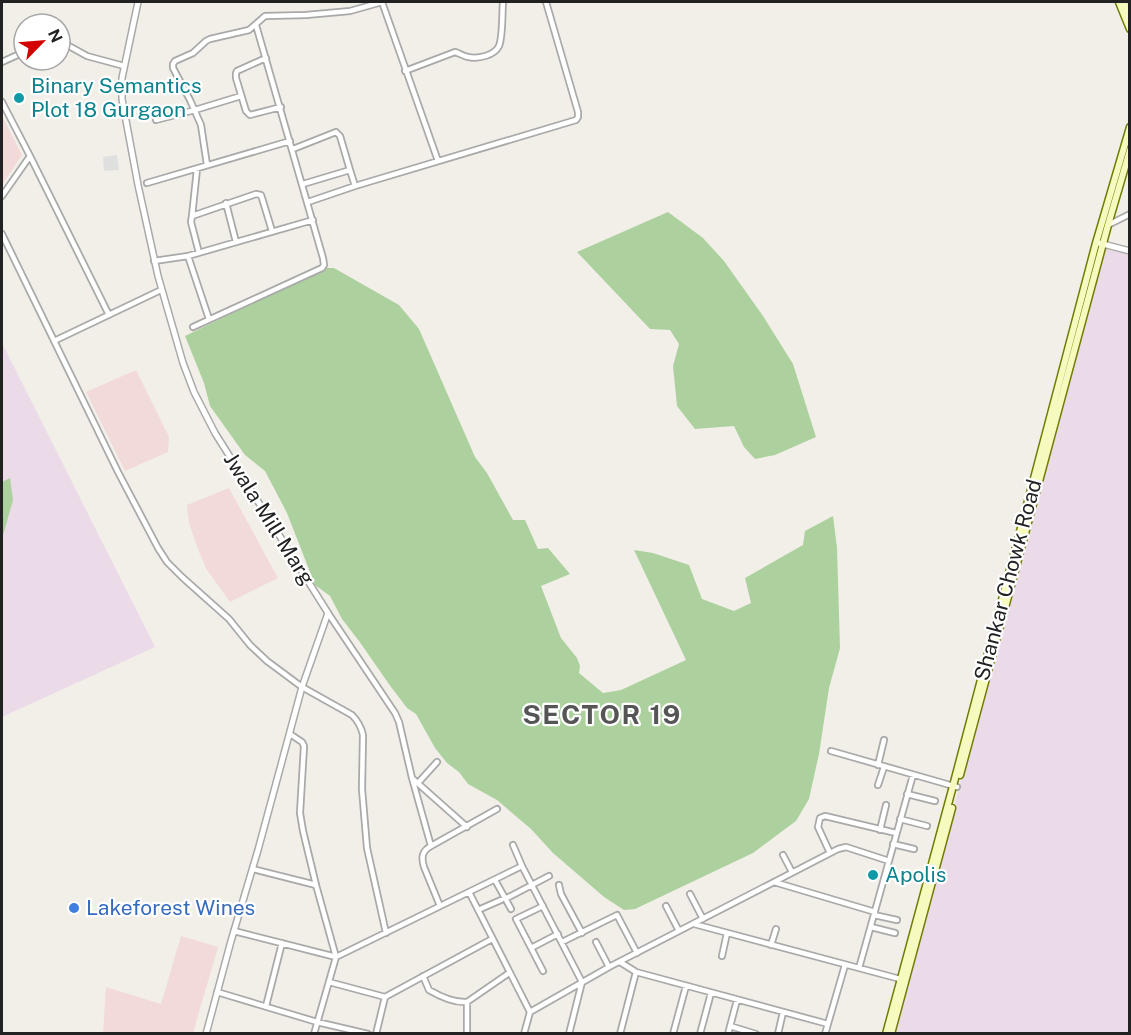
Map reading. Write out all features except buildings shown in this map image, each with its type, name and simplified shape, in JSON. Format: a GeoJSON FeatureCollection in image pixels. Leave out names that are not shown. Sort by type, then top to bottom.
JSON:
{"type":"FeatureCollection","features":[{"type":"Feature","properties":{"kind":"main road"},"geometry":{"type":"LineString","coordinates":[[1119,2],[1130,29]]}},
{"type":"Feature","properties":{"kind":"main road"},"geometry":{"type":"LineString","coordinates":[[1124,2],[1130,17]]}},
{"type":"Feature","properties":{"kind":"main road","name":"Shankar Chowk Road"},"geometry":{"type":"LineString","coordinates":[[891,1034],[1130,127]]}},
{"type":"Feature","properties":{"kind":"main road","name":"Shankar Chowk Road"},"geometry":{"type":"LineString","coordinates":[[1100,244],[1126,172],[1130,150]]}},
{"type":"Feature","properties":{"kind":"main road","name":"Shankar Chowk Road"},"geometry":{"type":"LineString","coordinates":[[886,1034],[955,787]]}},
{"type":"Feature","properties":{"kind":"street","name":"Jwala Mill Marg"},"geometry":{"type":"LineString","coordinates":[[138,2],[122,78],[122,99],[154,261],[183,363],[203,412],[215,433],[328,613]]}},
{"type":"Feature","properties":{"kind":"street"},"geometry":{"type":"LineString","coordinates":[[207,165],[201,125],[175,73],[173,64],[178,59],[193,53],[202,43],[210,39],[249,30],[265,16],[350,11],[382,2],[438,161]]}},
{"type":"Feature","properties":{"kind":"street"},"geometry":{"type":"LineString","coordinates":[[405,71],[454,52],[467,57],[483,57],[494,51],[500,39],[503,2]]}},
{"type":"Feature","properties":{"kind":"street"},"geometry":{"type":"LineString","coordinates":[[308,202],[576,120],[578,112],[546,2]]}},
{"type":"Feature","properties":{"kind":"street"},"geometry":{"type":"LineString","coordinates":[[193,327],[322,268],[324,261],[256,25]]}},
{"type":"Feature","properties":{"kind":"street"},"geometry":{"type":"LineString","coordinates":[[72,46],[83,54],[124,66]]}},
{"type":"Feature","properties":{"kind":"street"},"geometry":{"type":"LineString","coordinates":[[266,58],[239,69],[236,73],[241,96],[246,111],[250,115],[280,107]]}},
{"type":"Feature","properties":{"kind":"street"},"geometry":{"type":"LineString","coordinates":[[156,120],[241,96]]}},
{"type":"Feature","properties":{"kind":"street"},"geometry":{"type":"LineString","coordinates":[[2,102],[109,315]]}},
{"type":"Feature","properties":{"kind":"street"},"geometry":{"type":"LineString","coordinates":[[293,149],[336,132],[340,136],[355,186]]}},
{"type":"Feature","properties":{"kind":"street"},"geometry":{"type":"LineString","coordinates":[[147,183],[290,141]]}},
{"type":"Feature","properties":{"kind":"street"},"geometry":{"type":"LineString","coordinates":[[2,196],[30,156]]}},
{"type":"Feature","properties":{"kind":"street"},"geometry":{"type":"LineString","coordinates":[[197,169],[191,222],[199,253]]}},
{"type":"Feature","properties":{"kind":"street"},"geometry":{"type":"LineString","coordinates":[[303,184],[350,170]]}},
{"type":"Feature","properties":{"kind":"street"},"geometry":{"type":"LineString","coordinates":[[192,216],[256,194],[261,195],[272,231]]}},
{"type":"Feature","properties":{"kind":"street"},"geometry":{"type":"LineString","coordinates":[[226,203],[236,242]]}},
{"type":"Feature","properties":{"kind":"street"},"geometry":{"type":"LineString","coordinates":[[1108,225],[1130,214]]}},
{"type":"Feature","properties":{"kind":"street"},"geometry":{"type":"LineString","coordinates":[[154,261],[188,256],[313,220]]}},
{"type":"Feature","properties":{"kind":"street"},"geometry":{"type":"LineString","coordinates":[[2,234],[134,503],[168,562],[230,619],[250,645],[267,661],[302,687],[352,715],[361,727],[363,735],[362,789],[367,848],[386,933]]}},
{"type":"Feature","properties":{"kind":"street"},"geometry":{"type":"LineString","coordinates":[[1100,244],[1130,251]]}},
{"type":"Feature","properties":{"kind":"street"},"geometry":{"type":"LineString","coordinates":[[188,256],[209,319]]}},
{"type":"Feature","properties":{"kind":"street"},"geometry":{"type":"LineString","coordinates":[[54,341],[161,290]]}},
{"type":"Feature","properties":{"kind":"street"},"geometry":{"type":"LineString","coordinates":[[206,1034],[302,687],[328,613]]}},
{"type":"Feature","properties":{"kind":"street"},"geometry":{"type":"LineString","coordinates":[[328,613],[399,722],[431,846]]}},
{"type":"Feature","properties":{"kind":"street"},"geometry":{"type":"LineString","coordinates":[[290,734],[304,746],[300,813],[316,885],[336,957],[314,1034]]}},
{"type":"Feature","properties":{"kind":"street"},"geometry":{"type":"LineString","coordinates":[[878,765],[884,740]]}},
{"type":"Feature","properties":{"kind":"street"},"geometry":{"type":"LineString","coordinates":[[831,751],[955,787]]}},
{"type":"Feature","properties":{"kind":"street"},"geometry":{"type":"LineString","coordinates":[[866,761],[868,753]]}},
{"type":"Feature","properties":{"kind":"street"},"geometry":{"type":"LineString","coordinates":[[418,783],[437,762]]}},
{"type":"Feature","properties":{"kind":"street"},"geometry":{"type":"LineString","coordinates":[[878,785],[884,767]]}},
{"type":"Feature","properties":{"kind":"street"},"geometry":{"type":"LineString","coordinates":[[859,968],[914,775]]}},
{"type":"Feature","properties":{"kind":"street"},"geometry":{"type":"LineString","coordinates":[[412,778],[467,827]]}},
{"type":"Feature","properties":{"kind":"street"},"geometry":{"type":"LineString","coordinates":[[907,794],[935,801]]}},
{"type":"Feature","properties":{"kind":"street"},"geometry":{"type":"LineString","coordinates":[[880,830],[886,805]]}},
{"type":"Feature","properties":{"kind":"street"},"geometry":{"type":"LineString","coordinates":[[440,906],[422,860],[422,854],[431,846],[496,809]]}},
{"type":"Feature","properties":{"kind":"street"},"geometry":{"type":"LineString","coordinates":[[830,853],[818,827],[822,816],[896,833]]}},
{"type":"Feature","properties":{"kind":"street"},"geometry":{"type":"LineString","coordinates":[[900,819],[927,826]]}},
{"type":"Feature","properties":{"kind":"street"},"geometry":{"type":"LineString","coordinates":[[893,844],[914,849]]}},
{"type":"Feature","properties":{"kind":"street"},"geometry":{"type":"LineString","coordinates":[[513,845],[582,982],[569,1034]]}},
{"type":"Feature","properties":{"kind":"street"},"geometry":{"type":"LineString","coordinates":[[530,1012],[609,967],[830,853],[846,847],[889,861]]}},
{"type":"Feature","properties":{"kind":"street"},"geometry":{"type":"LineString","coordinates":[[783,855],[792,872]]}},
{"type":"Feature","properties":{"kind":"street"},"geometry":{"type":"LineString","coordinates":[[234,931],[336,957],[522,866]]}},
{"type":"Feature","properties":{"kind":"street"},"geometry":{"type":"LineString","coordinates":[[253,869],[316,885]]}},
{"type":"Feature","properties":{"kind":"street"},"geometry":{"type":"LineString","coordinates":[[478,910],[549,876]]}},
{"type":"Feature","properties":{"kind":"street"},"geometry":{"type":"LineString","coordinates":[[495,879],[503,899],[511,909]]}},
{"type":"Feature","properties":{"kind":"street"},"geometry":{"type":"LineString","coordinates":[[774,882],[897,920]]}},
{"type":"Feature","properties":{"kind":"street"},"geometry":{"type":"LineString","coordinates":[[559,885],[561,894],[582,933]]}},
{"type":"Feature","properties":{"kind":"street"},"geometry":{"type":"LineString","coordinates":[[468,892],[530,1012],[524,1034]]}},
{"type":"Feature","properties":{"kind":"street"},"geometry":{"type":"LineString","coordinates":[[690,894],[703,920]]}},
{"type":"Feature","properties":{"kind":"street"},"geometry":{"type":"LineString","coordinates":[[543,906],[516,919],[543,971]]}},
{"type":"Feature","properties":{"kind":"street"},"geometry":{"type":"LineString","coordinates":[[666,906],[679,931]]}},
{"type":"Feature","properties":{"kind":"street"},"geometry":{"type":"LineString","coordinates":[[562,942],[617,915],[637,953]]}},
{"type":"Feature","properties":{"kind":"street"},"geometry":{"type":"LineString","coordinates":[[694,924],[900,979]]}},
{"type":"Feature","properties":{"kind":"street"},"geometry":{"type":"LineString","coordinates":[[871,927],[895,933]]}},
{"type":"Feature","properties":{"kind":"street"},"geometry":{"type":"LineString","coordinates":[[771,945],[776,929]]}},
{"type":"Feature","properties":{"kind":"street"},"geometry":{"type":"LineString","coordinates":[[722,956],[727,933]]}},
{"type":"Feature","properties":{"kind":"street"},"geometry":{"type":"LineString","coordinates":[[531,948],[558,934]]}},
{"type":"Feature","properties":{"kind":"street"},"geometry":{"type":"LineString","coordinates":[[328,982],[385,997],[492,939]]}},
{"type":"Feature","properties":{"kind":"street"},"geometry":{"type":"LineString","coordinates":[[596,942],[609,967]]}},
{"type":"Feature","properties":{"kind":"street"},"geometry":{"type":"LineString","coordinates":[[266,1006],[282,943]]}},
{"type":"Feature","properties":{"kind":"street"},"geometry":{"type":"LineString","coordinates":[[620,962],[636,972],[828,1024]]}},
{"type":"Feature","properties":{"kind":"street"},"geometry":{"type":"LineString","coordinates":[[825,1034],[845,965]]}},
{"type":"Feature","properties":{"kind":"street"},"geometry":{"type":"LineString","coordinates":[[620,1034],[636,972]]}},
{"type":"Feature","properties":{"kind":"street"},"geometry":{"type":"LineString","coordinates":[[423,976],[429,990],[459,1003],[467,1002],[509,973]]}},
{"type":"Feature","properties":{"kind":"street"},"geometry":{"type":"LineString","coordinates":[[674,1034],[686,986]]}},
{"type":"Feature","properties":{"kind":"street"},"geometry":{"type":"LineString","coordinates":[[218,992],[318,1022],[369,1034]]}},
{"type":"Feature","properties":{"kind":"street"},"geometry":{"type":"LineString","coordinates":[[700,1034],[711,993]]}},
{"type":"Feature","properties":{"kind":"street"},"geometry":{"type":"LineString","coordinates":[[376,1034],[385,997]]}},
{"type":"Feature","properties":{"kind":"street"},"geometry":{"type":"LineString","coordinates":[[728,1034],[737,1000]]}},
{"type":"Feature","properties":{"kind":"street"},"geometry":{"type":"LineString","coordinates":[[467,1002],[467,1034]]}},
{"type":"Feature","properties":{"kind":"street"},"geometry":{"type":"LineString","coordinates":[[778,1034],[783,1012]]}},
{"type":"Feature","properties":{"kind":"street"},"geometry":{"type":"LineString","coordinates":[[730,1026],[756,1034]]}},
{"type":"Feature","properties":{"kind":"shaded area"},"geometry":{"type":"Polygon","coordinates":[[[2,116],[22,155],[2,185],[2,116]]]}},
{"type":"Feature","properties":{"kind":"shaded area"},"geometry":{"type":"Polygon","coordinates":[[[117,155],[119,170],[104,171],[103,157],[117,155]]]}},
{"type":"Feature","properties":{"kind":"shaded area"},"geometry":{"type":"Polygon","coordinates":[[[1102,245],[1130,253],[1129,1033],[894,1034],[1102,245]]]}},
{"type":"Feature","properties":{"kind":"shaded area"},"geometry":{"type":"Polygon","coordinates":[[[2,343],[155,647],[2,717],[2,343]]]}},
{"type":"Feature","properties":{"kind":"shaded area"},"geometry":{"type":"Polygon","coordinates":[[[136,370],[169,437],[168,452],[125,471],[86,392],[136,370]]]}},
{"type":"Feature","properties":{"kind":"shaded area"},"geometry":{"type":"Polygon","coordinates":[[[229,488],[278,578],[230,602],[207,570],[199,552],[189,523],[187,505],[229,488]]]}},
{"type":"Feature","properties":{"kind":"shaded area"},"geometry":{"type":"Polygon","coordinates":[[[181,936],[218,947],[193,1033],[103,1033],[106,987],[161,1004],[181,936]]]}},
{"type":"Feature","properties":{"kind":"green space"},"geometry":{"type":"Polygon","coordinates":[[[668,212],[703,238],[724,261],[763,316],[793,364],[816,437],[775,455],[755,459],[744,447],[734,426],[695,429],[677,406],[673,366],[679,344],[670,330],[650,329],[577,252],[668,212]]]}},
{"type":"Feature","properties":{"kind":"green space"},"geometry":{"type":"Polygon","coordinates":[[[325,268],[334,268],[399,305],[419,329],[475,457],[487,473],[513,520],[525,520],[538,549],[548,548],[570,574],[541,586],[561,638],[577,658],[580,666],[579,673],[603,693],[621,690],[686,660],[634,550],[653,553],[689,565],[702,599],[734,611],[751,603],[745,578],[803,545],[805,531],[833,516],[837,548],[840,648],[829,688],[819,754],[809,799],[796,821],[753,853],[635,909],[624,910],[604,897],[553,853],[531,829],[497,800],[468,784],[459,772],[447,763],[435,748],[416,714],[407,708],[342,619],[330,596],[315,585],[287,513],[265,471],[245,455],[210,406],[204,383],[185,336],[325,268]]]}},
{"type":"Feature","properties":{"kind":"green space"},"geometry":{"type":"Polygon","coordinates":[[[10,478],[13,500],[2,539],[2,482],[10,478]]]}},
{"type":"Feature","properties":{"kind":"place","name":"Binary Semantics Plot 18 Gurgaon"},"geometry":{"type":"Point","coordinates":[19,98]}},
{"type":"Feature","properties":{"kind":"place","name":"Apolis"},"geometry":{"type":"Point","coordinates":[873,875]}},
{"type":"Feature","properties":{"kind":"place","name":"Lakeforest Wines"},"geometry":{"type":"Point","coordinates":[74,908]}},
{"type":"Feature","properties":{"kind":"district","name":"SECTOR 19"},"geometry":{"type":"Point","coordinates":[602,715]}}]}
